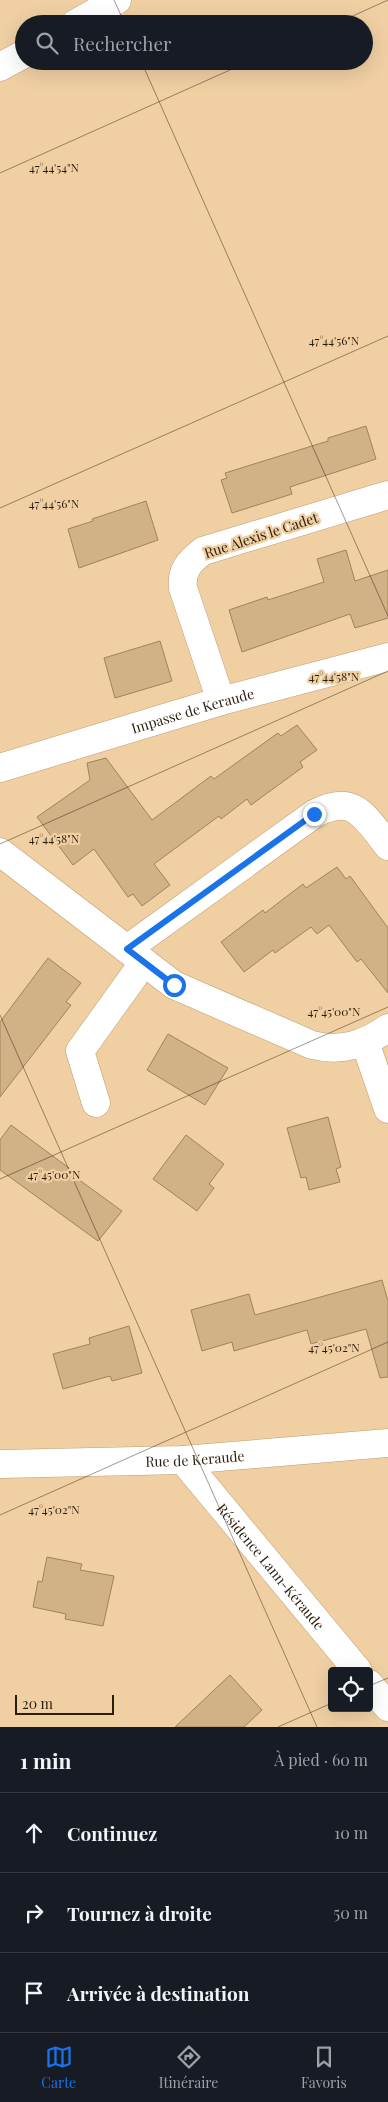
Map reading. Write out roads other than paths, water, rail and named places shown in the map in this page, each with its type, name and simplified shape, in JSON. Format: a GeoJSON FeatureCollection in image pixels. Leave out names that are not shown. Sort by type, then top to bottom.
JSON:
{"type":"FeatureCollection","features":[{"type":"Feature","properties":{"kind":"street"},"geometry":{"type":"LineString","coordinates":[[91,15],[117,0]]}},
{"type":"Feature","properties":{"kind":"street"},"geometry":{"type":"LineString","coordinates":[[0,67],[15,59]]}},
{"type":"Feature","properties":{"kind":"street","name":"Rue Alexis le Cadet"},"geometry":{"type":"LineString","coordinates":[[221,700],[183,588],[182,578],[184,570],[192,559],[203,551],[388,495]]}},
{"type":"Feature","properties":{"kind":"street","name":"Impasse de Keraude"},"geometry":{"type":"LineString","coordinates":[[0,768],[221,700],[388,657]]}},
{"type":"Feature","properties":{"kind":"street"},"geometry":{"type":"LineString","coordinates":[[96,1104],[80,1052],[136,955],[314,814],[328,806],[342,805],[356,809],[365,817],[388,846]]}},
{"type":"Feature","properties":{"kind":"street"},"geometry":{"type":"LineString","coordinates":[[0,852],[174,985],[312,1046],[340,1049],[365,1042],[388,1028]]}},
{"type":"Feature","properties":{"kind":"street"},"geometry":{"type":"LineString","coordinates":[[365,1042],[388,1109]]}},
{"type":"Feature","properties":{"kind":"street","name":"Rue de Keraude"},"geometry":{"type":"LineString","coordinates":[[0,1464],[183,1460],[388,1443]]}},
{"type":"Feature","properties":{"kind":"street","name":"Résidence Lann-Kéraude"},"geometry":{"type":"LineString","coordinates":[[183,1460],[355,1667]]}},
{"type":"Feature","properties":{"kind":"street"},"geometry":{"type":"LineString","coordinates":[[373,1689],[388,1707]]}}]}
